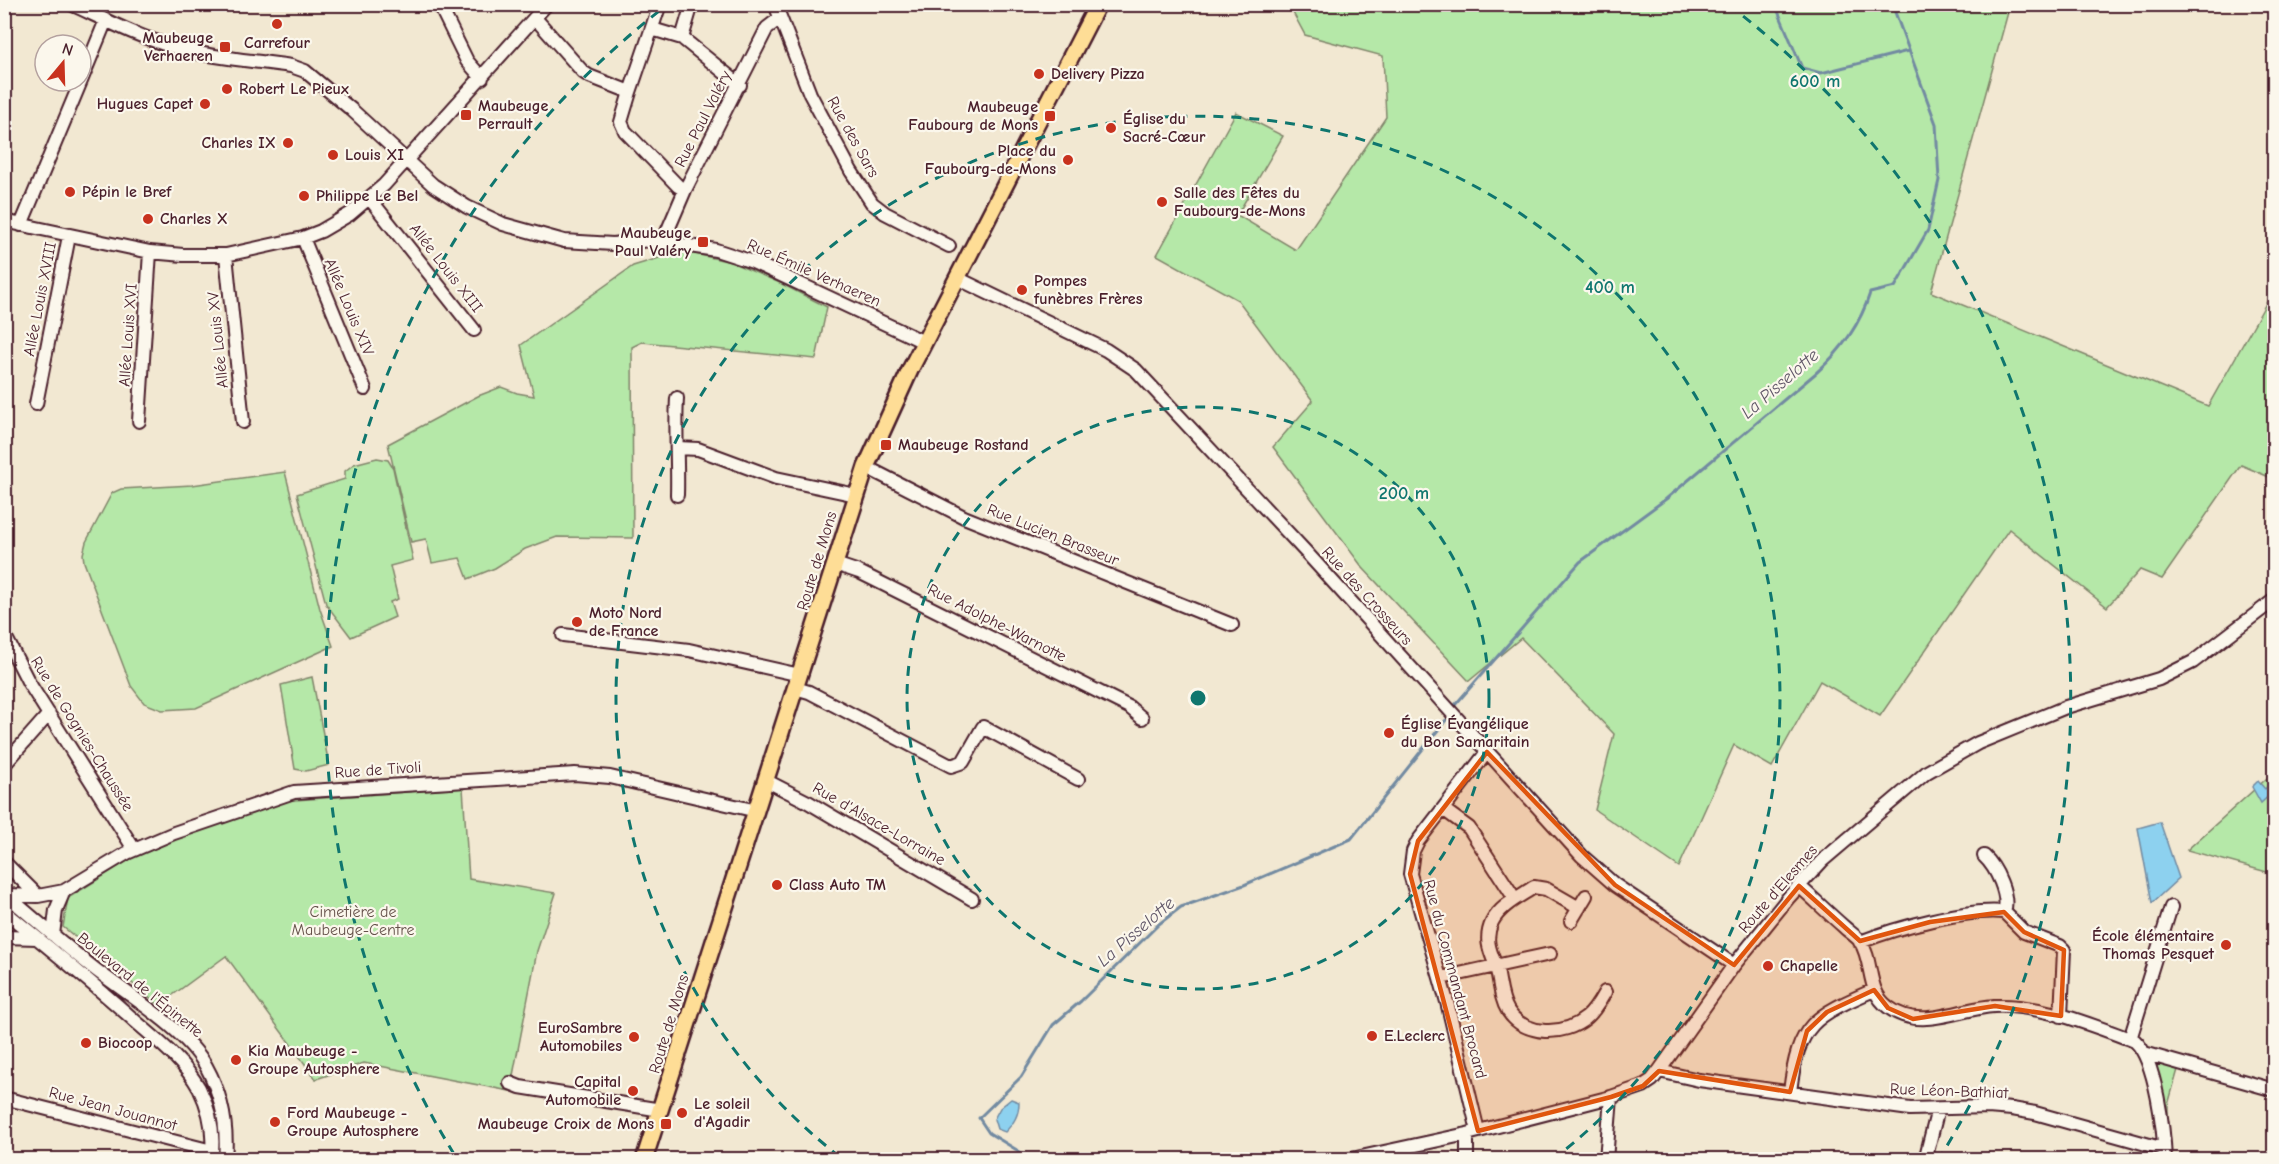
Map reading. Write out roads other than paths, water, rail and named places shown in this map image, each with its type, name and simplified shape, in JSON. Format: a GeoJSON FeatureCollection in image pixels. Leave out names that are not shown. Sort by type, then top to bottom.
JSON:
{"type":"FeatureCollection","features":[{"type":"Feature","properties":{"kind":"main road","name":"Route de Mons"},"geometry":{"type":"LineString","coordinates":[[644,1160],[866,467],[924,342],[1098,4]]}},
{"type":"Feature","properties":{"kind":"street","name":"Rue Émile Verhaeren"},"geometry":{"type":"LineString","coordinates":[[71,4],[173,47],[210,55],[291,66],[305,71],[352,110],[433,185],[467,207],[522,230],[564,241],[613,244],[650,240],[716,250],[753,262],[924,342]]}},
{"type":"Feature","properties":{"kind":"street"},"geometry":{"type":"LineString","coordinates":[[439,4],[467,61],[482,78]]}},
{"type":"Feature","properties":{"kind":"street"},"geometry":{"type":"LineString","coordinates":[[4,221],[150,252],[226,255],[303,238],[321,231],[370,199],[407,161],[547,4]]}},
{"type":"Feature","properties":{"kind":"street"},"geometry":{"type":"LineString","coordinates":[[660,4],[621,122],[625,131],[678,186],[685,190]]}},
{"type":"Feature","properties":{"kind":"street"},"geometry":{"type":"LineString","coordinates":[[682,38],[692,4]]}},
{"type":"Feature","properties":{"kind":"street","name":"Rue des Sars"},"geometry":{"type":"LineString","coordinates":[[775,4],[810,94],[851,171],[872,203],[885,213],[949,246]]}},
{"type":"Feature","properties":{"kind":"street"},"geometry":{"type":"LineString","coordinates":[[535,18],[583,72],[630,92]]}},
{"type":"Feature","properties":{"kind":"street","name":"Rue Paul Valéry"},"geometry":{"type":"LineString","coordinates":[[665,242],[685,190],[767,28],[780,18]]}},
{"type":"Feature","properties":{"kind":"street"},"geometry":{"type":"LineString","coordinates":[[93,52],[106,20]]}},
{"type":"Feature","properties":{"kind":"street"},"geometry":{"type":"LineString","coordinates":[[652,29],[682,38],[740,84]]}},
{"type":"Feature","properties":{"kind":"street"},"geometry":{"type":"LineString","coordinates":[[21,225],[76,93]]}},
{"type":"Feature","properties":{"kind":"street","name":"Allée Louis XIII"},"geometry":{"type":"LineString","coordinates":[[370,199],[474,330]]}},
{"type":"Feature","properties":{"kind":"street","name":"Allée Louis XVIII"},"geometry":{"type":"LineString","coordinates":[[36,404],[69,236]]}},
{"type":"Feature","properties":{"kind":"street","name":"Allée Louis XIV"},"geometry":{"type":"LineString","coordinates":[[303,238],[365,389]]}},
{"type":"Feature","properties":{"kind":"street","name":"Allée Louis XVI"},"geometry":{"type":"LineString","coordinates":[[139,421],[150,252]]}},
{"type":"Feature","properties":{"kind":"street","name":"Allée Louis XV"},"geometry":{"type":"LineString","coordinates":[[226,255],[243,422]]}},
{"type":"Feature","properties":{"kind":"street","name":"Rue des Crosseurs"},"geometry":{"type":"LineString","coordinates":[[957,278],[1106,350],[1136,370],[1305,551],[1582,856],[1615,885],[1734,965]]}},
{"type":"Feature","properties":{"kind":"street"},"geometry":{"type":"LineString","coordinates":[[676,398],[677,495]]}},
{"type":"Feature","properties":{"kind":"street"},"geometry":{"type":"LineString","coordinates":[[678,448],[698,449],[776,478],[856,495]]}},
{"type":"Feature","properties":{"kind":"street","name":"Rue Lucien Brasseur"},"geometry":{"type":"LineString","coordinates":[[866,467],[964,516],[1232,625]]}},
{"type":"Feature","properties":{"kind":"street","name":"Rue Adolphe-Warnotte"},"geometry":{"type":"LineString","coordinates":[[835,564],[859,572],[1129,707],[1142,718]]}},
{"type":"Feature","properties":{"kind":"street","name":"Route d'Elesmes"},"geometry":{"type":"LineString","coordinates":[[1347,1160],[1473,1132],[1611,1097],[1643,1086],[1652,1080],[1734,965],[1799,886],[1822,861],[1927,772],[1978,742],[2066,707],[2159,679],[2193,662],[2274,600]]}},
{"type":"Feature","properties":{"kind":"street","name":"Rue de Gognies-Chaussée"},"geometry":{"type":"LineString","coordinates":[[4,634],[29,683],[134,849]]}},
{"type":"Feature","properties":{"kind":"street"},"geometry":{"type":"LineString","coordinates":[[563,635],[689,650],[798,681],[809,692],[951,766],[963,762],[983,727],[1078,779]]}},
{"type":"Feature","properties":{"kind":"street"},"geometry":{"type":"LineString","coordinates":[[4,765],[49,714]]}},
{"type":"Feature","properties":{"kind":"street","name":"Rue du Commandant Brocard"},"geometry":{"type":"LineString","coordinates":[[1467,1160],[1473,1132],[1440,978],[1410,874],[1410,863],[1418,841],[1487,752]]}},
{"type":"Feature","properties":{"kind":"street","name":"Rue de Tivoli"},"geometry":{"type":"LineString","coordinates":[[64,891],[134,849],[294,792],[559,774],[610,777],[757,811]]}},
{"type":"Feature","properties":{"kind":"street","name":"Rue d'Alsace-Lorraine"},"geometry":{"type":"LineString","coordinates":[[767,781],[818,807],[972,900]]}},
{"type":"Feature","properties":{"kind":"street"},"geometry":{"type":"LineString","coordinates":[[1443,809],[1469,828],[1515,899]]}},
{"type":"Feature","properties":{"kind":"street"},"geometry":{"type":"LineString","coordinates":[[1984,856],[1994,865],[2006,902],[2004,912]]}},
{"type":"Feature","properties":{"kind":"street"},"geometry":{"type":"LineString","coordinates":[[4,862],[38,896]]}},
{"type":"Feature","properties":{"kind":"street"},"geometry":{"type":"LineString","coordinates":[[1799,886],[1860,942],[1874,990],[1888,1008],[1901,1015],[1913,1019],[1995,1006],[2028,1009],[2061,1016],[2138,1046],[2274,1090]]}},
{"type":"Feature","properties":{"kind":"street"},"geometry":{"type":"LineString","coordinates":[[1579,908],[1541,887],[1534,887],[1499,912],[1488,934],[1489,951],[1496,967],[1504,1002],[1509,1012],[1526,1027],[1550,1031],[1566,1029],[1578,1024],[1588,1017],[1605,993]]}},
{"type":"Feature","properties":{"kind":"street"},"geometry":{"type":"LineString","coordinates":[[6,894],[38,896],[64,891]]}},
{"type":"Feature","properties":{"kind":"street"},"geometry":{"type":"LineString","coordinates":[[53,935],[56,910],[64,891]]}},
{"type":"Feature","properties":{"kind":"street","name":"Boulevard de l'Épinette"},"geometry":{"type":"LineString","coordinates":[[6,894],[53,935],[171,1027],[206,1064],[222,1106],[226,1132],[225,1160]]}},
{"type":"Feature","properties":{"kind":"street"},"geometry":{"type":"LineString","coordinates":[[1571,921],[1587,896]]}},
{"type":"Feature","properties":{"kind":"street"},"geometry":{"type":"LineString","coordinates":[[2164,1154],[2158,1100],[2138,1046],[2170,907]]}},
{"type":"Feature","properties":{"kind":"street","name":"Boulevard de l'Épinette"},"geometry":{"type":"LineString","coordinates":[[4,911],[116,1003],[185,1068],[199,1088],[208,1113],[213,1134],[212,1155]]}},
{"type":"Feature","properties":{"kind":"street"},"geometry":{"type":"LineString","coordinates":[[1860,942],[1930,922],[1978,913],[2004,912],[2024,932],[2060,946],[2064,950],[2061,1016]]}},
{"type":"Feature","properties":{"kind":"street"},"geometry":{"type":"LineString","coordinates":[[4,937],[37,938]]}},
{"type":"Feature","properties":{"kind":"street"},"geometry":{"type":"LineString","coordinates":[[1440,978],[1550,954]]}},
{"type":"Feature","properties":{"kind":"street"},"geometry":{"type":"LineString","coordinates":[[1790,1092],[1796,1055],[1807,1031],[1827,1012],[1874,990]]}},
{"type":"Feature","properties":{"kind":"street","name":"Rue Léon-Bathiat"},"geometry":{"type":"LineString","coordinates":[[1659,1071],[1699,1080],[1864,1103],[1937,1109],[2012,1108],[2164,1154]]}},
{"type":"Feature","properties":{"kind":"street"},"geometry":{"type":"LineString","coordinates":[[510,1083],[520,1087],[661,1110]]}},
{"type":"Feature","properties":{"kind":"street"},"geometry":{"type":"LineString","coordinates":[[1606,1160],[1611,1097]]}},
{"type":"Feature","properties":{"kind":"street","name":"Rue Jean Jouannot"},"geometry":{"type":"LineString","coordinates":[[4,1098],[212,1155]]}},
{"type":"Feature","properties":{"kind":"street"},"geometry":{"type":"LineString","coordinates":[[1925,1160],[1937,1109]]}},
{"type":"Feature","properties":{"kind":"water"},"geometry":{"type":"Polygon","coordinates":[[[2274,780],[2274,791],[2261,803],[2252,787],[2258,781],[2265,789],[2274,780]]]}},
{"type":"Feature","properties":{"kind":"water"},"geometry":{"type":"Polygon","coordinates":[[[2160,822],[2179,878],[2152,903],[2138,828],[2160,822]]]}},
{"type":"Feature","properties":{"kind":"water"},"geometry":{"type":"Polygon","coordinates":[[[1011,1099],[1019,1102],[1018,1111],[1005,1132],[997,1129],[994,1119],[1000,1108],[1011,1099]]]}},
{"type":"Feature","properties":{"kind":"waterway"},"geometry":{"type":"LineString","coordinates":[[1775,4],[1802,68],[1821,73],[1908,51]]}},
{"type":"Feature","properties":{"kind":"waterway","name":"La Pisselotte"},"geometry":{"type":"LineString","coordinates":[[1455,705],[1580,562],[1666,499],[1816,373],[1849,337],[1870,293],[1895,287],[1928,230],[1939,180],[1936,124],[1892,4]]}},
{"type":"Feature","properties":{"kind":"waterway","name":"La Pisselotte"},"geometry":{"type":"LineString","coordinates":[[1033,1160],[989,1133],[979,1118],[1021,1077],[1053,1025],[1081,1001],[1159,924],[1181,907],[1244,885],[1351,839],[1446,720]]}},
{"type":"Feature","properties":{"kind":"place","name":"Carrefour"},"geometry":{"type":"Point","coordinates":[277,24]}},
{"type":"Feature","properties":{"kind":"place","name":"Maubeuge Verhaeren"},"geometry":{"type":"Point","coordinates":[225,47]}},
{"type":"Feature","properties":{"kind":"place","name":"Delivery Pizza"},"geometry":{"type":"Point","coordinates":[1039,74]}},
{"type":"Feature","properties":{"kind":"place","name":"Robert Le Pieux"},"geometry":{"type":"Point","coordinates":[227,89]}},
{"type":"Feature","properties":{"kind":"place","name":"Hugues Capet"},"geometry":{"type":"Point","coordinates":[205,104]}},
{"type":"Feature","properties":{"kind":"place","name":"Maubeuge Perrault"},"geometry":{"type":"Point","coordinates":[466,115]}},
{"type":"Feature","properties":{"kind":"place","name":"Maubeuge Faubourg de Mons"},"geometry":{"type":"Point","coordinates":[1050,116]}},
{"type":"Feature","properties":{"kind":"place","name":"Église du Sacré-Cœur"},"geometry":{"type":"Point","coordinates":[1111,128]}},
{"type":"Feature","properties":{"kind":"place","name":"Charles IX"},"geometry":{"type":"Point","coordinates":[288,143]}},
{"type":"Feature","properties":{"kind":"place","name":"Louis XI"},"geometry":{"type":"Point","coordinates":[333,155]}},
{"type":"Feature","properties":{"kind":"place","name":"Place du Faubourg-de-Mons"},"geometry":{"type":"Point","coordinates":[1068,160]}},
{"type":"Feature","properties":{"kind":"place","name":"Pépin le Bref"},"geometry":{"type":"Point","coordinates":[70,192]}},
{"type":"Feature","properties":{"kind":"place","name":"Philippe Le Bel"},"geometry":{"type":"Point","coordinates":[304,196]}},
{"type":"Feature","properties":{"kind":"place","name":"Salle des Fêtes du Faubourg-de-Mons"},"geometry":{"type":"Point","coordinates":[1162,202]}},
{"type":"Feature","properties":{"kind":"place","name":"Charles X"},"geometry":{"type":"Point","coordinates":[148,219]}},
{"type":"Feature","properties":{"kind":"place","name":"Maubeuge Paul Valéry"},"geometry":{"type":"Point","coordinates":[703,242]}},
{"type":"Feature","properties":{"kind":"place","name":"Pompes funèbres Frères"},"geometry":{"type":"Point","coordinates":[1022,290]}},
{"type":"Feature","properties":{"kind":"place","name":"Maubeuge Rostand"},"geometry":{"type":"Point","coordinates":[886,445]}},
{"type":"Feature","properties":{"kind":"place","name":"Moto Nord de France"},"geometry":{"type":"Point","coordinates":[577,622]}},
{"type":"Feature","properties":{"kind":"place","name":"Église Évangélique du Bon Samaritain"},"geometry":{"type":"Point","coordinates":[1389,733]}},
{"type":"Feature","properties":{"kind":"place","name":"Class Auto TM"},"geometry":{"type":"Point","coordinates":[777,885]}},
{"type":"Feature","properties":{"kind":"place","name":"École élémentaire Thomas Pesquet"},"geometry":{"type":"Point","coordinates":[2226,945]}},
{"type":"Feature","properties":{"kind":"place","name":"Chapelle"},"geometry":{"type":"Point","coordinates":[1768,966]}},
{"type":"Feature","properties":{"kind":"place","name":"E.Leclerc"},"geometry":{"type":"Point","coordinates":[1372,1036]}},
{"type":"Feature","properties":{"kind":"place","name":"EuroSambre Automobiles"},"geometry":{"type":"Point","coordinates":[634,1037]}},
{"type":"Feature","properties":{"kind":"place","name":"Biocoop"},"geometry":{"type":"Point","coordinates":[86,1043]}},
{"type":"Feature","properties":{"kind":"place","name":"Kia Maubeuge - Groupe Autosphere"},"geometry":{"type":"Point","coordinates":[236,1060]}},
{"type":"Feature","properties":{"kind":"place","name":"Capital Automobile"},"geometry":{"type":"Point","coordinates":[633,1091]}},
{"type":"Feature","properties":{"kind":"place","name":"Le soleil d'Agadir"},"geometry":{"type":"Point","coordinates":[682,1113]}},
{"type":"Feature","properties":{"kind":"place","name":"Ford Maubeuge - Groupe Autosphere"},"geometry":{"type":"Point","coordinates":[275,1122]}},
{"type":"Feature","properties":{"kind":"place","name":"Maubeuge Croix de Mons"},"geometry":{"type":"Point","coordinates":[666,1124]}},
{"type":"Feature","properties":{"kind":"park label","name":"Cimetière de Maubeuge-Centre"},"geometry":{"type":"Point","coordinates":[353,921]}}]}
